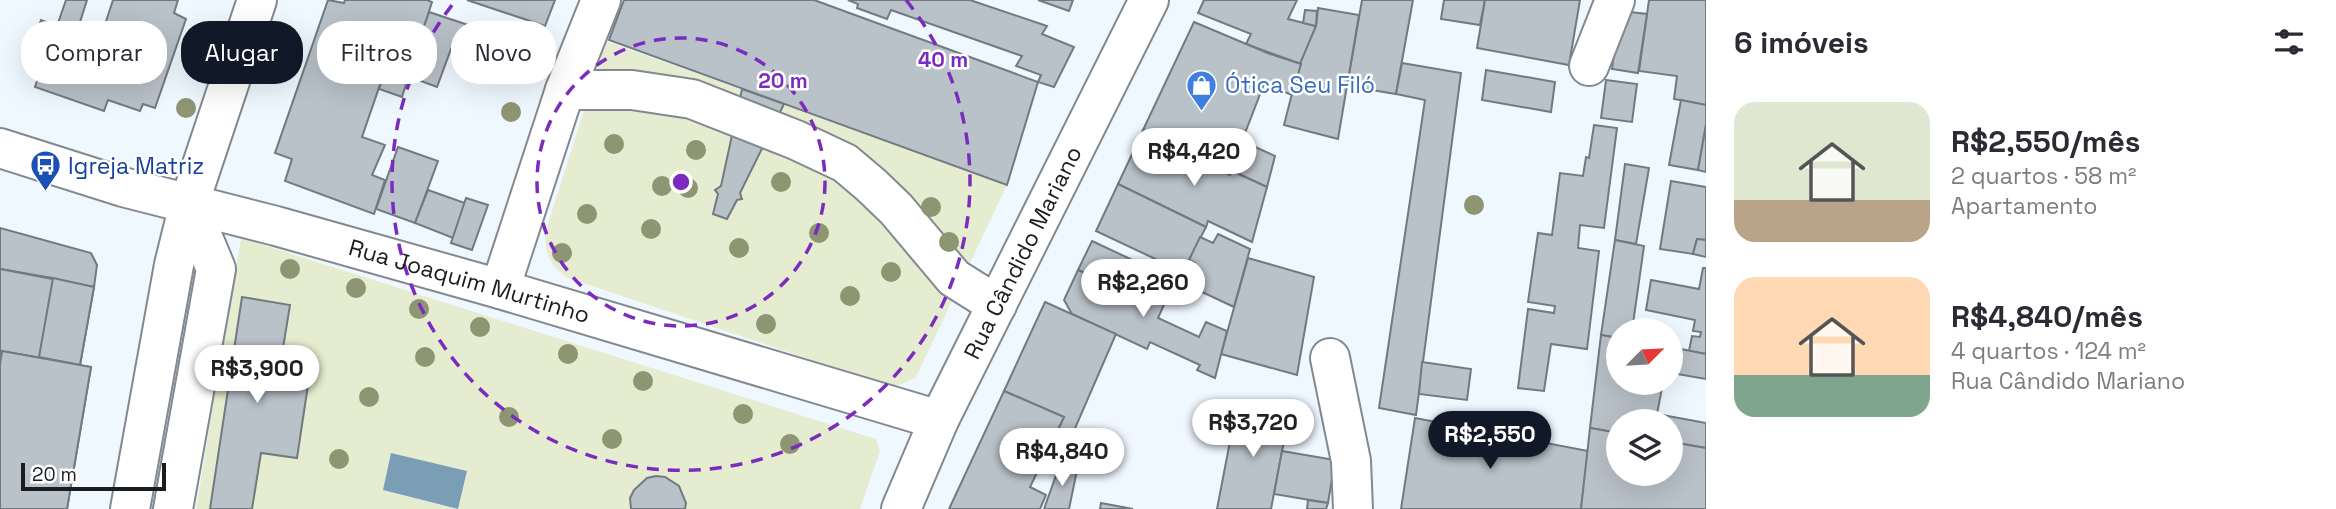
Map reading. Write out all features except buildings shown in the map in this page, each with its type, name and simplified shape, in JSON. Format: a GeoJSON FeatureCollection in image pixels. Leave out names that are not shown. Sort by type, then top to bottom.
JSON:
{"type":"FeatureCollection","features":[{"type":"Feature","properties":{"kind":"street"},"geometry":{"type":"LineString","coordinates":[[130,509],[174,264],[189,204],[257,0]]}},
{"type":"Feature","properties":{"kind":"street"},"geometry":{"type":"LineString","coordinates":[[500,289],[565,90],[601,0]]}},
{"type":"Feature","properties":{"kind":"street","name":"Rua Cândido Mariano"},"geometry":{"type":"LineString","coordinates":[[901,509],[939,420],[1149,0]]}},
{"type":"Feature","properties":{"kind":"street"},"geometry":{"type":"LineString","coordinates":[[1589,66],[1615,0]]}},
{"type":"Feature","properties":{"kind":"street"},"geometry":{"type":"LineString","coordinates":[[565,90],[632,90],[692,99],[796,140],[845,163],[896,209],[954,278],[997,305]]}},
{"type":"Feature","properties":{"kind":"street","name":"Rua Joaquim Murtinho"},"geometry":{"type":"LineString","coordinates":[[0,148],[123,187],[276,226],[500,289],[939,420]]}},
{"type":"Feature","properties":{"kind":"street"},"geometry":{"type":"LineString","coordinates":[[173,509],[216,269],[189,204]]}},
{"type":"Feature","properties":{"kind":"street"},"geometry":{"type":"LineString","coordinates":[[1330,358],[1352,461],[1353,509]]}},
{"type":"Feature","properties":{"kind":"green space"},"geometry":{"type":"Polygon","coordinates":[[[606,41],[1007,185],[916,377],[894,388],[566,277],[555,267],[547,253],[545,233],[606,41]]]}},
{"type":"Feature","properties":{"kind":"green space"},"geometry":{"type":"Polygon","coordinates":[[[241,238],[876,439],[880,451],[860,509],[458,509],[467,471],[392,453],[383,490],[456,509],[196,509],[241,238]]]}},
{"type":"Feature","properties":{"kind":"water"},"geometry":{"type":"Polygon","coordinates":[[[391,453],[467,471],[458,509],[383,490],[391,453]]]}},
{"type":"Feature","properties":{"kind":"place","name":"Ótica Seu Filó"},"geometry":{"type":"Point","coordinates":[1202,112]}},
{"type":"Feature","properties":{"kind":"place","name":"Igreja Matriz"},"geometry":{"type":"Point","coordinates":[45,193]}}]}
